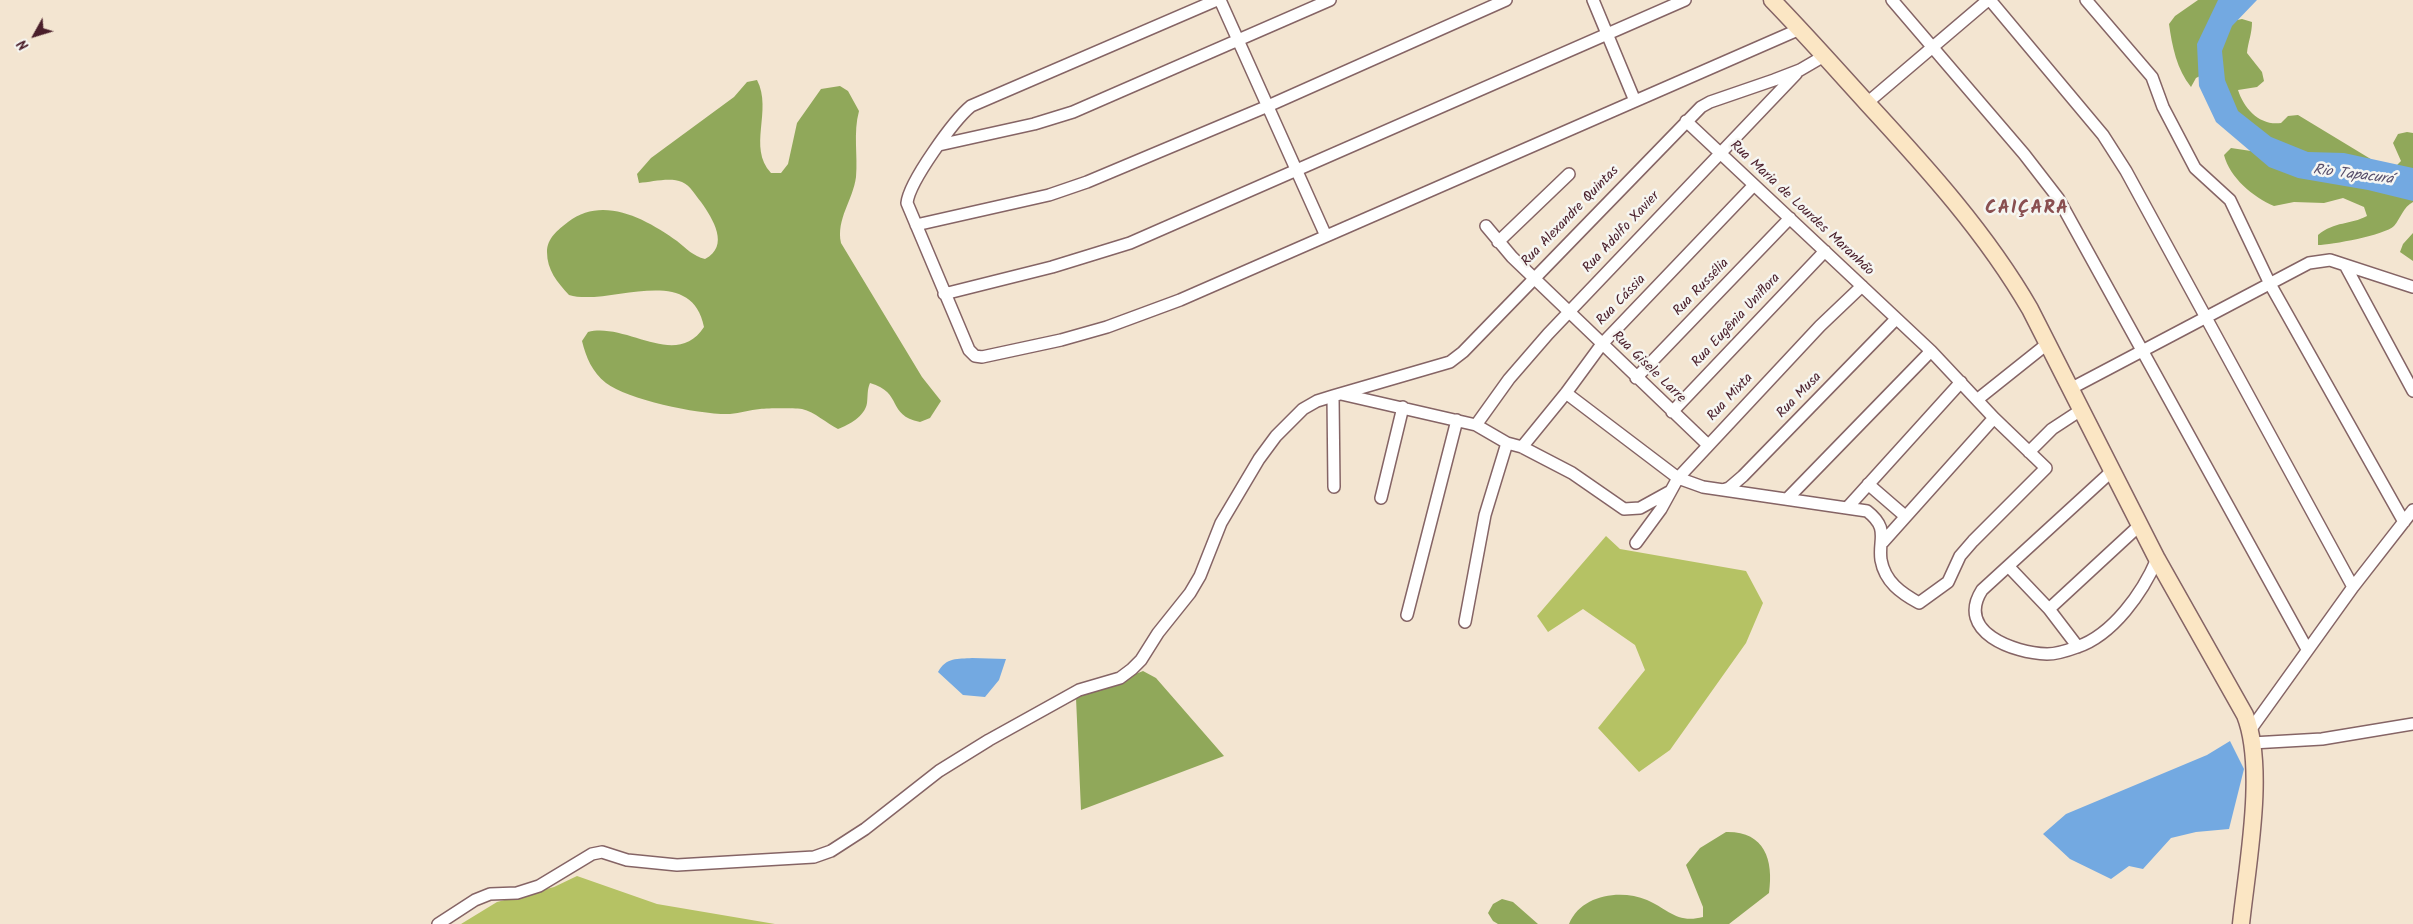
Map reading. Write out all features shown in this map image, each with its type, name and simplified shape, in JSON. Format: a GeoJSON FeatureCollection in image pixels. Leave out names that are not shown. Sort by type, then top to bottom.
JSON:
{"type":"FeatureCollection","features":[{"type":"Feature","properties":{"kind":"main road"},"geometry":{"type":"LineString","coordinates":[[1772,0],[1918,158],[1993,249],[2025,300],[2157,559],[2245,715],[2252,736],[2255,765],[2241,924]]}},
{"type":"Feature","properties":{"kind":"street"},"geometry":{"type":"LineString","coordinates":[[1326,236],[1219,0],[971,106],[956,120],[939,145],[908,194],[907,203],[969,350],[975,356],[982,357],[1061,340],[1107,327],[1180,300],[1800,29]]}},
{"type":"Feature","properties":{"kind":"street"},"geometry":{"type":"LineString","coordinates":[[939,145],[1034,124],[1073,112],[1330,0]]}},
{"type":"Feature","properties":{"kind":"street"},"geometry":{"type":"LineString","coordinates":[[916,225],[1049,195],[1087,182],[1268,106],[1506,0]]}},
{"type":"Feature","properties":{"kind":"street"},"geometry":{"type":"LineString","coordinates":[[1593,0],[1635,101]]}},
{"type":"Feature","properties":{"kind":"street"},"geometry":{"type":"LineString","coordinates":[[944,294],[1052,267],[1130,243],[1685,0]]}},
{"type":"Feature","properties":{"kind":"street"},"geometry":{"type":"LineString","coordinates":[[1892,0],[1933,46],[2058,198],[2144,350],[2307,648]]}},
{"type":"Feature","properties":{"kind":"street"},"geometry":{"type":"LineString","coordinates":[[1867,103],[1989,0],[2103,136],[2126,171],[2353,587]]}},
{"type":"Feature","properties":{"kind":"street"},"geometry":{"type":"LineString","coordinates":[[2086,0],[2152,77],[2163,107],[2195,168],[2230,200],[2270,284],[2404,522]]}},
{"type":"Feature","properties":{"kind":"street","name":"Rua Alexandre Quintas"},"geometry":{"type":"LineString","coordinates":[[438,924],[475,900],[490,894],[517,893],[546,883],[592,854],[602,852],[627,860],[650,863],[741,863],[814,857],[843,844],[939,771],[989,740],[1079,690],[1120,678],[1141,660],[1158,633],[1190,593],[1200,576],[1221,523],[1258,459],[1276,436],[1303,409],[1317,401],[1450,362],[1463,352],[1686,121],[1710,102],[1800,70],[1824,56]]}},
{"type":"Feature","properties":{"kind":"street","name":"Rua Adolfo Xavier"},"geometry":{"type":"LineString","coordinates":[[1476,425],[1509,379],[1568,312],[1800,70]]}},
{"type":"Feature","properties":{"kind":"street","name":"Rua Maria de Lourdes Maranhão"},"geometry":{"type":"LineString","coordinates":[[1686,121],[1931,352],[1978,399],[1994,418],[2046,468],[1972,541],[1960,556],[1948,582],[1919,603],[1900,593],[1888,579],[1881,558],[1883,542]]}},
{"type":"Feature","properties":{"kind":"street"},"geometry":{"type":"LineString","coordinates":[[1498,242],[1569,174]]}},
{"type":"Feature","properties":{"kind":"street","name":"Rua Cássia"},"geometry":{"type":"LineString","coordinates":[[1522,447],[1566,393],[1602,344],[1754,186]]}},
{"type":"Feature","properties":{"kind":"street","name":"Rua Russélia"},"geometry":{"type":"LineString","coordinates":[[1636,378],[1790,218]]}},
{"type":"Feature","properties":{"kind":"street","name":"Rua Gisele Larre"},"geometry":{"type":"LineString","coordinates":[[1486,226],[1498,242],[1568,312],[1708,445]]}},
{"type":"Feature","properties":{"kind":"street","name":"Rua Eugênia Uniflora"},"geometry":{"type":"LineString","coordinates":[[1672,412],[1825,251]]}},
{"type":"Feature","properties":{"kind":"street"},"geometry":{"type":"LineString","coordinates":[[2070,389],[2318,260],[2330,260],[2345,264],[2413,287]]}},
{"type":"Feature","properties":{"kind":"street"},"geometry":{"type":"LineString","coordinates":[[2345,264],[2413,391]]}},
{"type":"Feature","properties":{"kind":"street","name":"Rua Mixta"},"geometry":{"type":"LineString","coordinates":[[1636,543],[1661,509],[1678,478],[1820,326],[1862,286]]}},
{"type":"Feature","properties":{"kind":"street","name":"Rua Musa"},"geometry":{"type":"LineString","coordinates":[[1723,490],[1729,488],[1743,476],[1895,320]]}},
{"type":"Feature","properties":{"kind":"street"},"geometry":{"type":"LineString","coordinates":[[1978,399],[2047,344]]}},
{"type":"Feature","properties":{"kind":"street"},"geometry":{"type":"LineString","coordinates":[[1787,499],[1931,352]]}},
{"type":"Feature","properties":{"kind":"street"},"geometry":{"type":"LineString","coordinates":[[1847,508],[1961,382]]}},
{"type":"Feature","properties":{"kind":"street"},"geometry":{"type":"LineString","coordinates":[[1566,393],[1678,478],[1702,487],[1867,511],[1876,518],[1883,542]]}},
{"type":"Feature","properties":{"kind":"street"},"geometry":{"type":"LineString","coordinates":[[1334,487],[1336,395],[1476,425],[1507,443],[1522,447],[1572,473],[1624,509],[1640,508],[1669,492]]}},
{"type":"Feature","properties":{"kind":"street"},"geometry":{"type":"LineString","coordinates":[[1381,498],[1403,408]]}},
{"type":"Feature","properties":{"kind":"street"},"geometry":{"type":"LineString","coordinates":[[2029,452],[2052,429],[2081,410]]}},
{"type":"Feature","properties":{"kind":"street"},"geometry":{"type":"LineString","coordinates":[[1883,542],[1994,418]]}},
{"type":"Feature","properties":{"kind":"street"},"geometry":{"type":"LineString","coordinates":[[1407,615],[1457,420]]}},
{"type":"Feature","properties":{"kind":"street"},"geometry":{"type":"LineString","coordinates":[[1464,622],[1485,515],[1507,443]]}},
{"type":"Feature","properties":{"kind":"street"},"geometry":{"type":"LineString","coordinates":[[2112,471],[1982,590],[1977,599],[1975,615],[1980,628],[1996,640],[2017,649],[2049,654],[2078,647],[2104,630],[2133,601],[2146,582],[2157,559]]}},
{"type":"Feature","properties":{"kind":"street"},"geometry":{"type":"LineString","coordinates":[[1868,484],[1905,516]]}},
{"type":"Feature","properties":{"kind":"street"},"geometry":{"type":"LineString","coordinates":[[2413,510],[2307,648],[2252,736],[2322,740],[2413,724]]}},
{"type":"Feature","properties":{"kind":"street"},"geometry":{"type":"LineString","coordinates":[[2049,609],[2140,524]]}},
{"type":"Feature","properties":{"kind":"street"},"geometry":{"type":"LineString","coordinates":[[2009,567],[2049,609],[2078,647]]}},
{"type":"Feature","properties":{"kind":"green space"},"geometry":{"type":"Polygon","coordinates":[[[2198,0],[2221,0],[2232,21],[2242,19],[2252,22],[2247,53],[2262,72],[2264,81],[2257,87],[2238,90],[2244,104],[2260,119],[2266,122],[2281,123],[2288,116],[2298,115],[2374,161],[2394,168],[2401,161],[2393,143],[2398,134],[2413,133],[2413,202],[2404,210],[2394,226],[2369,236],[2318,245],[2318,235],[2330,227],[2367,216],[2364,207],[2343,198],[2324,203],[2294,202],[2274,206],[2243,186],[2231,171],[2224,155],[2231,148],[2251,151],[2265,143],[2204,74],[2196,78],[2191,87],[2182,73],[2174,49],[2169,24],[2175,16],[2198,0]]]}},
{"type":"Feature","properties":{"kind":"green space"},"geometry":{"type":"Polygon","coordinates":[[[757,80],[763,104],[761,152],[764,163],[771,173],[781,173],[788,164],[797,123],[821,89],[840,86],[848,91],[859,111],[856,128],[856,177],[841,226],[841,243],[922,377],[941,401],[930,418],[920,422],[909,419],[898,409],[887,392],[881,387],[870,383],[866,408],[860,416],[838,429],[802,409],[756,409],[730,414],[701,412],[647,401],[616,389],[601,379],[590,364],[582,341],[588,332],[619,333],[665,345],[680,345],[693,339],[704,327],[696,307],[683,296],[666,291],[586,297],[569,295],[551,270],[547,258],[547,247],[551,238],[568,222],[581,214],[595,210],[610,210],[638,218],[652,225],[701,258],[705,259],[712,254],[717,247],[717,232],[710,216],[690,188],[682,182],[672,180],[639,183],[637,174],[651,158],[734,97],[747,82],[757,80]]]}},
{"type":"Feature","properties":{"kind":"green space"},"geometry":{"type":"Polygon","coordinates":[[[2413,233],[2413,261],[2400,252],[2403,244],[2413,233]]]}},
{"type":"Feature","properties":{"kind":"green space"},"geometry":{"type":"Polygon","coordinates":[[[1606,536],[1620,549],[1746,571],[1763,603],[1746,643],[1670,750],[1639,772],[1598,728],[1645,670],[1635,645],[1583,609],[1548,632],[1537,616],[1606,536]]]}},
{"type":"Feature","properties":{"kind":"green space"},"geometry":{"type":"Polygon","coordinates":[[[1143,671],[1156,678],[1224,756],[1081,810],[1076,698],[1143,671]]]}},
{"type":"Feature","properties":{"kind":"green space"},"geometry":{"type":"Polygon","coordinates":[[[1726,832],[1749,836],[1758,842],[1768,858],[1770,869],[1769,893],[1729,924],[1569,924],[1582,906],[1602,897],[1614,895],[1625,895],[1647,900],[1673,915],[1686,919],[1703,917],[1703,907],[1686,865],[1700,848],[1726,832]]]}},
{"type":"Feature","properties":{"kind":"green space"},"geometry":{"type":"Polygon","coordinates":[[[577,876],[657,904],[775,924],[461,924],[497,902],[554,887],[577,876]]]}},
{"type":"Feature","properties":{"kind":"green space"},"geometry":{"type":"Polygon","coordinates":[[[1502,899],[1513,902],[1538,924],[1498,924],[1493,921],[1488,913],[1493,904],[1502,899]]]}},
{"type":"Feature","properties":{"kind":"water","name":"Rio Tapacurá"},"geometry":{"type":"Polygon","coordinates":[[[2218,0],[2257,0],[2232,26],[2222,51],[2225,80],[2238,111],[2271,137],[2308,152],[2344,153],[2413,168],[2413,201],[2368,190],[2298,178],[2269,167],[2216,122],[2199,86],[2197,44],[2218,0]]]}},
{"type":"Feature","properties":{"kind":"water"},"geometry":{"type":"Polygon","coordinates":[[[972,658],[1006,659],[999,680],[985,697],[963,695],[938,672],[949,661],[972,658]]]}},
{"type":"Feature","properties":{"kind":"water"},"geometry":{"type":"Polygon","coordinates":[[[2230,741],[2244,769],[2229,829],[2196,832],[2171,838],[2143,869],[2129,866],[2111,879],[2070,859],[2043,834],[2066,814],[2207,755],[2230,741]]]}},
{"type":"Feature","properties":{"kind":"district","name":"CAIÇARA"},"geometry":{"type":"Point","coordinates":[2027,210]}}]}
